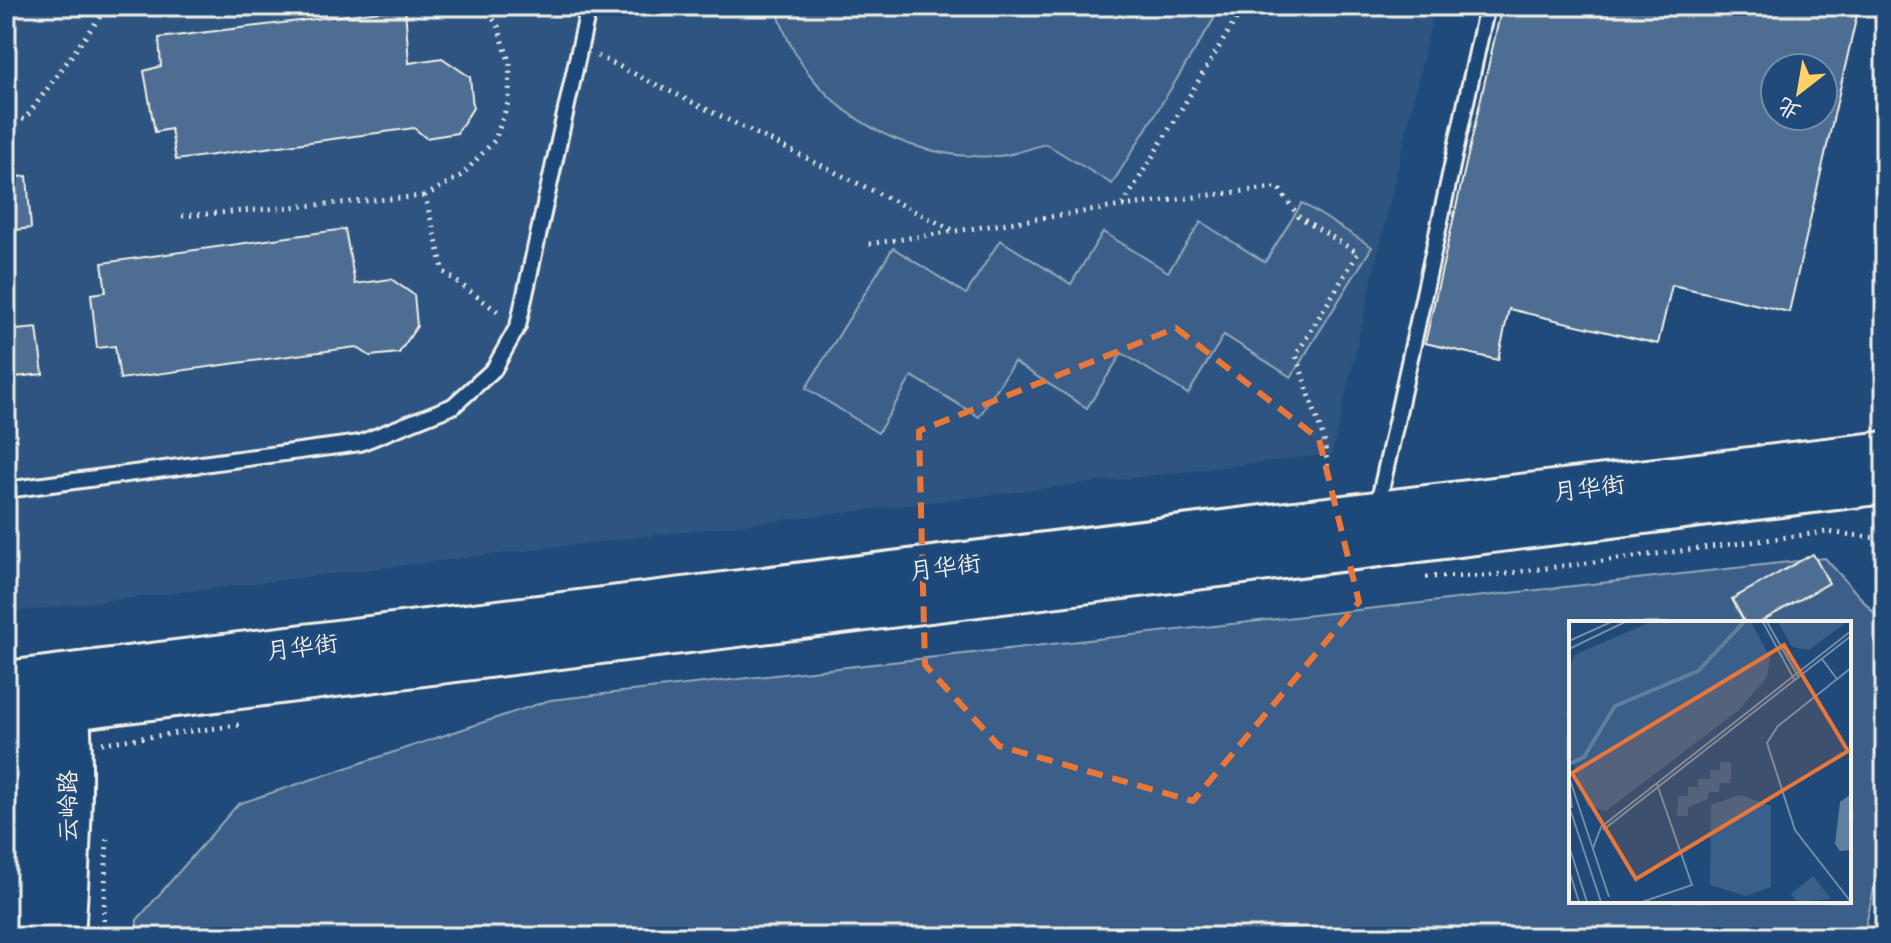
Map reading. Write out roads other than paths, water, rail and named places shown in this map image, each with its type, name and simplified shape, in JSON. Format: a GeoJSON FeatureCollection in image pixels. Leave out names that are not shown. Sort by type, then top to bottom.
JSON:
{"type":"FeatureCollection","features":[{"type":"Feature","properties":{"kind":"street","name":"月华街"},"geometry":{"type":"LineString","coordinates":[[33,696],[1379,529],[1885,453]]}},
{"type":"Feature","properties":{"kind":"street","name":"月华街"},"geometry":{"type":"LineString","coordinates":[[1379,529],[1823,492],[1885,482]]}},
{"type":"Feature","properties":{"kind":"street"},"geometry":{"type":"LineString","coordinates":[[1823,492],[1885,507]]}},
{"type":"Feature","properties":{"kind":"street","name":"云岭路"},"geometry":{"type":"LineString","coordinates":[[26,937],[33,696]]}},
{"type":"Feature","properties":{"kind":"street","name":"云岭路"},"geometry":{"type":"LineString","coordinates":[[33,696],[69,837],[63,937]]}},
{"type":"Feature","properties":{"kind":"lane"},"geometry":{"type":"LineString","coordinates":[[6,490],[360,443],[453,406],[494,369],[518,326],[589,6]]}},
{"type":"Feature","properties":{"kind":"lane"},"geometry":{"type":"LineString","coordinates":[[1379,529],[1487,6]]}}]}
